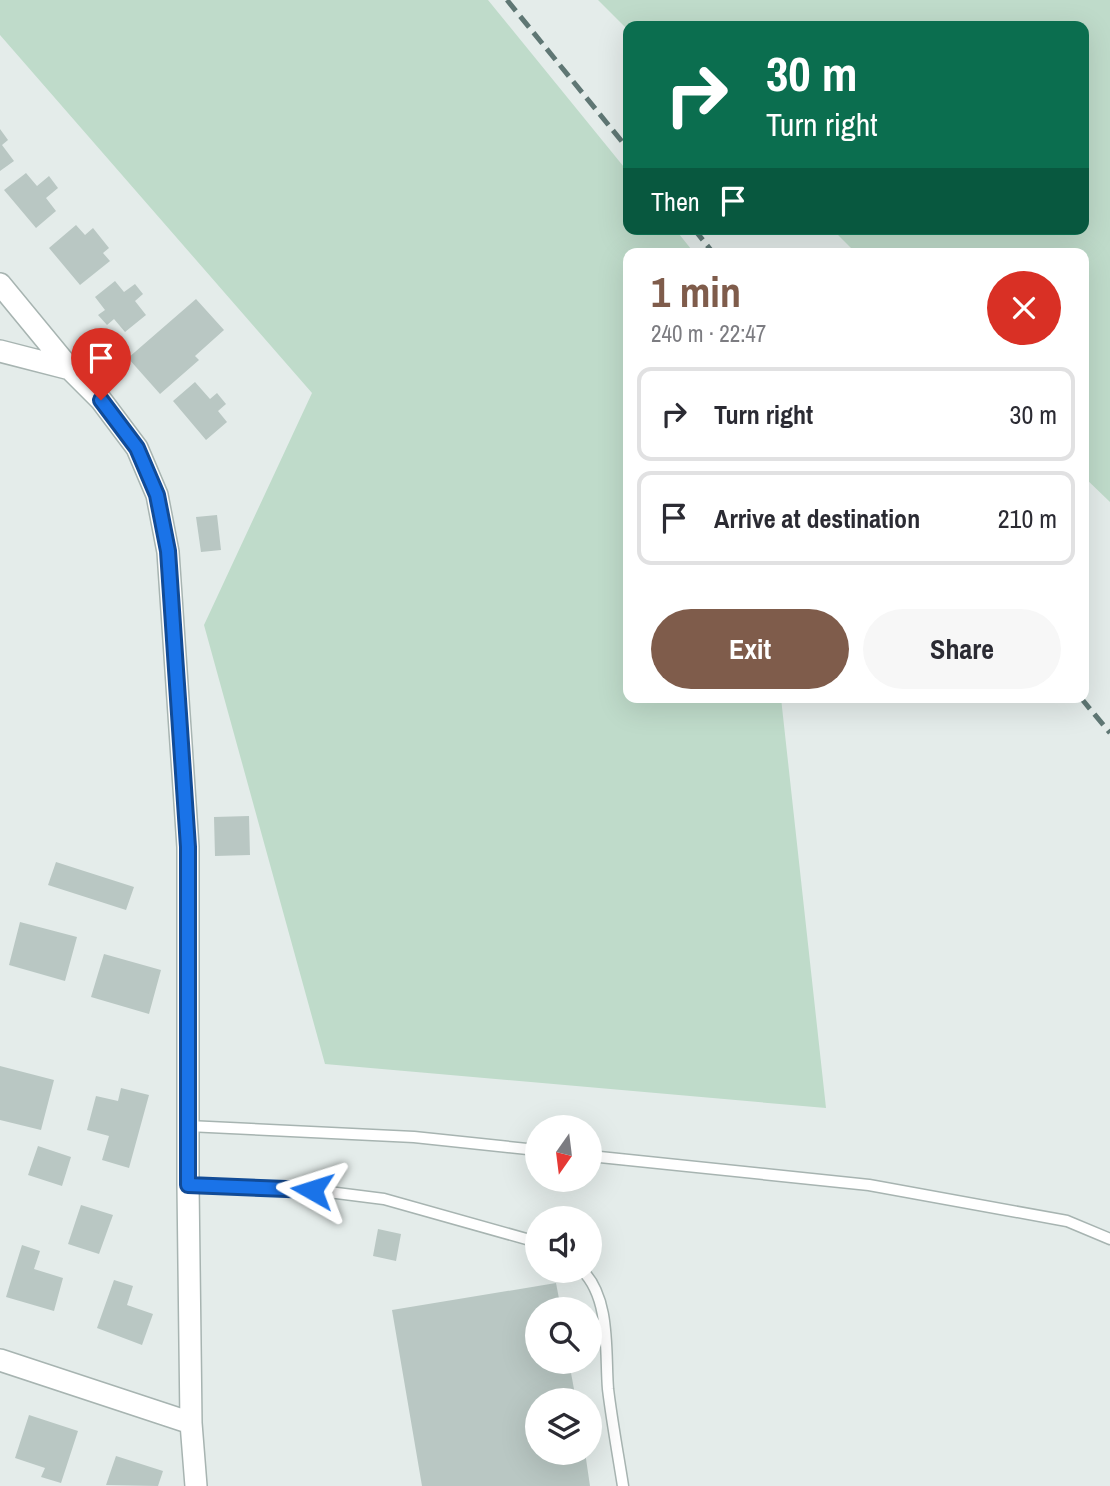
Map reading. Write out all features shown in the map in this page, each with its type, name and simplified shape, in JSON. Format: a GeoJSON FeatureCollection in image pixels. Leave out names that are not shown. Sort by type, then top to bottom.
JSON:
{"type":"FeatureCollection","features":[{"type":"Feature","properties":{"kind":"street"},"geometry":{"type":"LineString","coordinates":[[0,284],[70,369],[101,400],[137,448],[157,495],[168,551],[188,847],[188,1185],[191,1423],[196,1486]]}},
{"type":"Feature","properties":{"kind":"street"},"geometry":{"type":"LineString","coordinates":[[0,351],[70,369]]}},
{"type":"Feature","properties":{"kind":"street"},"geometry":{"type":"LineString","coordinates":[[0,1360],[191,1423]]}},
{"type":"Feature","properties":{"kind":"lane"},"geometry":{"type":"LineString","coordinates":[[188,1126],[414,1137],[525,1149]]}},
{"type":"Feature","properties":{"kind":"lane"},"geometry":{"type":"LineString","coordinates":[[602,1157],[869,1185],[1068,1222],[1110,1239]]}},
{"type":"Feature","properties":{"kind":"lane"},"geometry":{"type":"LineString","coordinates":[[188,1185],[289,1187],[384,1199],[525,1239]]}},
{"type":"Feature","properties":{"kind":"lane"},"geometry":{"type":"LineString","coordinates":[[592,1283],[605,1325],[608,1390],[623,1486]]}},
{"type":"Feature","properties":{"kind":"green space"},"geometry":{"type":"Polygon","coordinates":[[[0,0],[488,0],[623,166],[623,235],[680,235],[690,248],[623,248],[623,703],[782,703],[826,1108],[325,1064],[204,625],[312,393],[0,35],[0,0]]]}},
{"type":"Feature","properties":{"kind":"green space"},"geometry":{"type":"Polygon","coordinates":[[[598,0],[1110,0],[1110,502],[1089,482],[1089,248],[851,248],[838,235],[1089,235],[1089,21],[623,21],[623,25],[598,0]]]}},
{"type":"Feature","properties":{"kind":"building"},"geometry":{"type":"Polygon","coordinates":[[[0,129],[8,140],[2,145],[14,161],[0,171],[0,129]]]}},
{"type":"Feature","properties":{"kind":"building"},"geometry":{"type":"Polygon","coordinates":[[[26,173],[37,186],[49,176],[58,188],[46,198],[56,211],[36,228],[4,190],[26,173]]]}},
{"type":"Feature","properties":{"kind":"building"},"geometry":{"type":"Polygon","coordinates":[[[76,225],[85,235],[93,228],[109,248],[103,253],[110,261],[80,285],[49,248],[76,225]]]}},
{"type":"Feature","properties":{"kind":"building"},"geometry":{"type":"Polygon","coordinates":[[[115,281],[124,292],[135,284],[143,294],[135,301],[146,315],[125,332],[114,319],[107,325],[98,315],[105,310],[95,297],[115,281]]]}},
{"type":"Feature","properties":{"kind":"building"},"geometry":{"type":"Polygon","coordinates":[[[196,299],[224,330],[195,356],[199,360],[160,394],[128,358],[196,299]]]}},
{"type":"Feature","properties":{"kind":"building"},"geometry":{"type":"Polygon","coordinates":[[[195,382],[210,399],[217,393],[226,404],[218,411],[227,422],[206,440],[173,401],[195,382]]]}},
{"type":"Feature","properties":{"kind":"building"},"geometry":{"type":"Polygon","coordinates":[[[217,515],[221,550],[201,552],[196,517],[217,515]]]}},
{"type":"Feature","properties":{"kind":"building"},"geometry":{"type":"Polygon","coordinates":[[[249,816],[250,855],[215,856],[214,817],[249,816]]]}},
{"type":"Feature","properties":{"kind":"building"},"geometry":{"type":"Polygon","coordinates":[[[56,862],[134,887],[126,910],[48,885],[56,862]]]}},
{"type":"Feature","properties":{"kind":"building"},"geometry":{"type":"Polygon","coordinates":[[[20,922],[77,937],[65,981],[9,965],[20,922]]]}},
{"type":"Feature","properties":{"kind":"building"},"geometry":{"type":"Polygon","coordinates":[[[104,954],[161,970],[149,1014],[91,997],[104,954]]]}},
{"type":"Feature","properties":{"kind":"building"},"geometry":{"type":"Polygon","coordinates":[[[0,1066],[54,1080],[41,1130],[0,1120],[0,1066]]]}},
{"type":"Feature","properties":{"kind":"building"},"geometry":{"type":"Polygon","coordinates":[[[121,1088],[149,1095],[129,1168],[102,1160],[109,1136],[87,1130],[96,1096],[118,1101],[121,1088]]]}},
{"type":"Feature","properties":{"kind":"building"},"geometry":{"type":"Polygon","coordinates":[[[38,1146],[71,1157],[62,1186],[28,1175],[38,1146]]]}},
{"type":"Feature","properties":{"kind":"building"},"geometry":{"type":"Polygon","coordinates":[[[81,1205],[113,1215],[99,1254],[68,1244],[81,1205]]]}},
{"type":"Feature","properties":{"kind":"building"},"geometry":{"type":"Polygon","coordinates":[[[378,1229],[401,1234],[396,1261],[373,1256],[378,1229]]]}},
{"type":"Feature","properties":{"kind":"building"},"geometry":{"type":"Polygon","coordinates":[[[22,1245],[40,1251],[34,1269],[63,1278],[54,1311],[6,1297],[22,1245]]]}},
{"type":"Feature","properties":{"kind":"building"},"geometry":{"type":"Polygon","coordinates":[[[114,1280],[133,1286],[127,1305],[153,1314],[142,1345],[97,1328],[114,1280]]]}},
{"type":"Feature","properties":{"kind":"building"},"geometry":{"type":"Polygon","coordinates":[[[556,1283],[559,1297],[525,1297],[525,1374],[571,1374],[574,1388],[525,1388],[525,1465],[587,1465],[590,1486],[422,1486],[392,1310],[556,1283]]]}},
{"type":"Feature","properties":{"kind":"building"},"geometry":{"type":"Polygon","coordinates":[[[29,1415],[78,1431],[61,1483],[41,1477],[45,1468],[15,1458],[29,1415]]]}},
{"type":"Feature","properties":{"kind":"building"},"geometry":{"type":"Polygon","coordinates":[[[116,1456],[163,1471],[158,1486],[106,1485],[116,1456]]]}},
{"type":"Feature","properties":{"kind":"railway"},"geometry":{"type":"LineString","coordinates":[[507,0],[623,143]]}},
{"type":"Feature","properties":{"kind":"railway"},"geometry":{"type":"LineString","coordinates":[[699,235],[709,248]]}},
{"type":"Feature","properties":{"kind":"railway"},"geometry":{"type":"LineString","coordinates":[[1085,703],[1110,733]]}},
{"type":"Feature","properties":{"kind":"route"},"geometry":{"type":"LineString","coordinates":[[101,400],[137,448],[157,495],[168,551],[188,847],[188,1185],[254,1185],[312,1190]]}}]}
